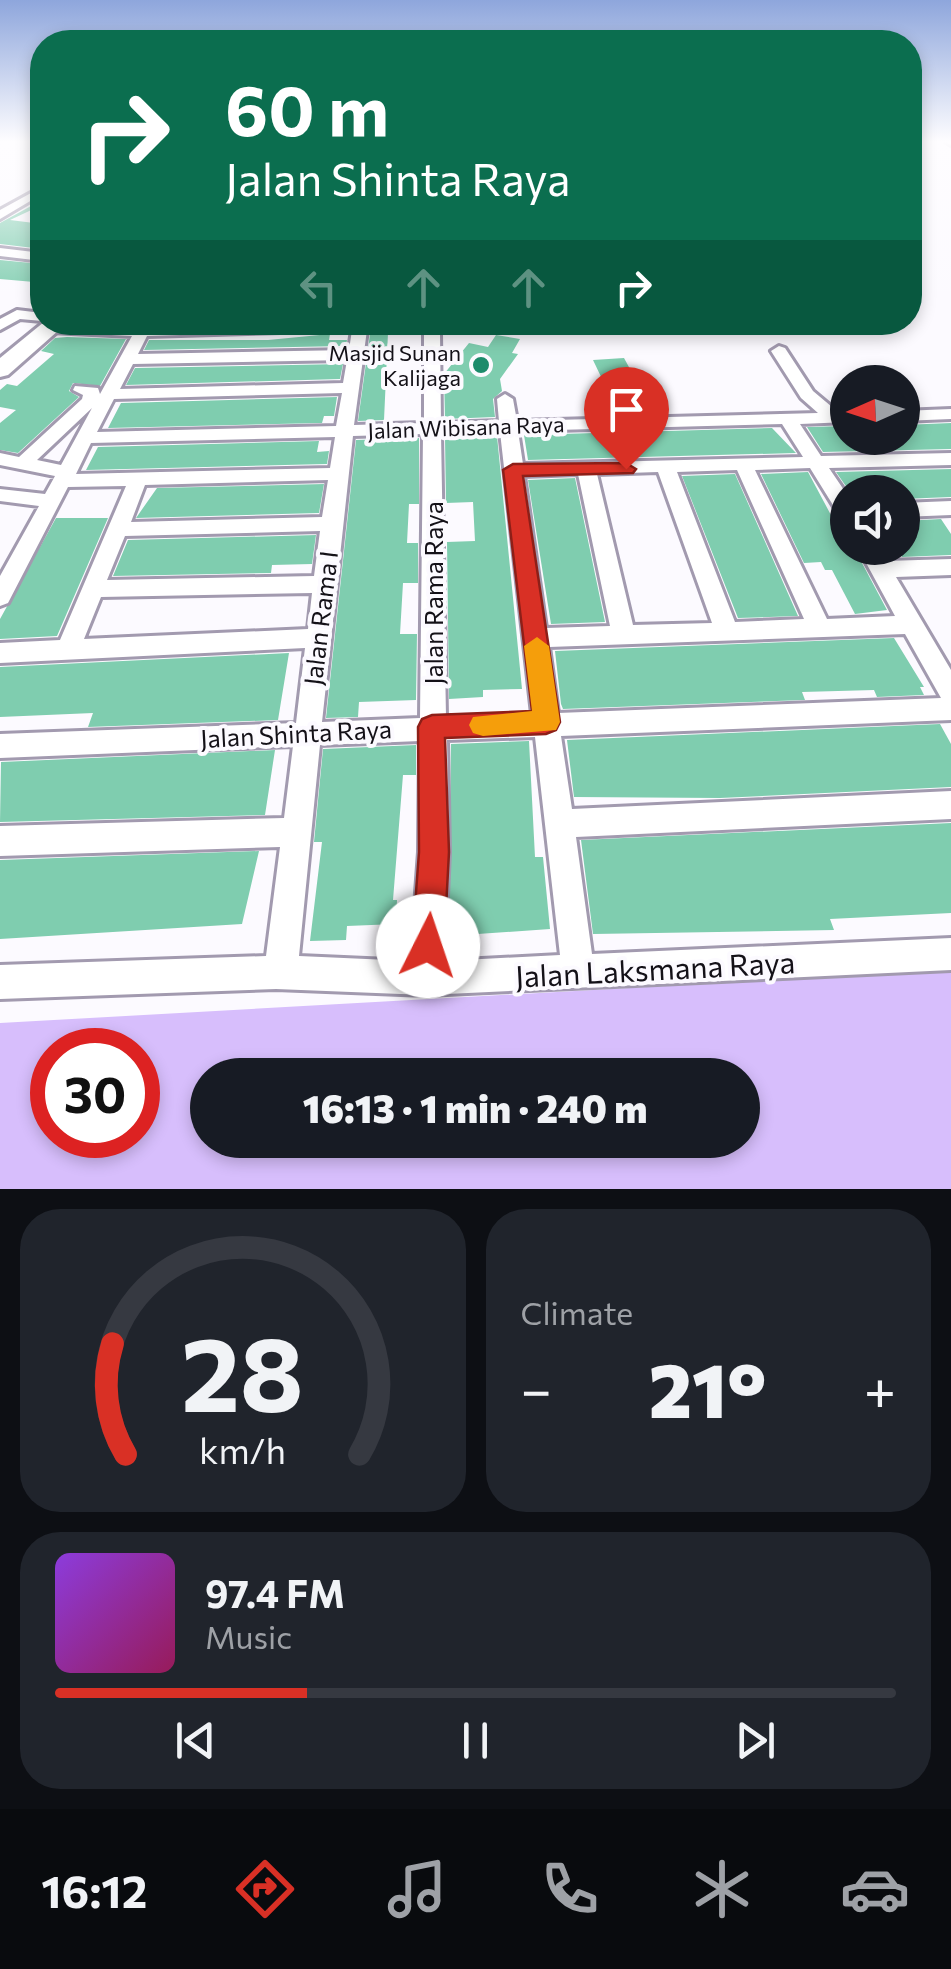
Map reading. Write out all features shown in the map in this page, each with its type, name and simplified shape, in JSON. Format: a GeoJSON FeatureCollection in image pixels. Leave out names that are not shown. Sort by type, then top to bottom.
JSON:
{"type":"FeatureCollection","features":[{"type":"Feature","properties":{"kind":"main road"},"geometry":{"type":"LineString","coordinates":[[0,370],[37,335]]}},
{"type":"Feature","properties":{"kind":"street"},"geometry":{"type":"LineString","coordinates":[[0,215],[30,197]]}},
{"type":"Feature","properties":{"kind":"street"},"geometry":{"type":"LineString","coordinates":[[0,252],[30,256]]}},
{"type":"Feature","properties":{"kind":"street"},"geometry":{"type":"LineString","coordinates":[[0,326],[17,314],[30,318]]}},
{"type":"Feature","properties":{"kind":"street"},"geometry":{"type":"LineString","coordinates":[[0,597],[140,335]]}},
{"type":"Feature","properties":{"kind":"street","name":"Jalan Rama I"},"geometry":{"type":"LineString","coordinates":[[281,972],[331,524],[357,355],[367,335]]}},
{"type":"Feature","properties":{"kind":"street","name":"Jalan Rama Raya"},"geometry":{"type":"LineString","coordinates":[[426,978],[434,852],[434,428],[428,335]]}},
{"type":"Feature","properties":{"kind":"street"},"geometry":{"type":"LineString","coordinates":[[779,351],[807,394],[830,410]]}},
{"type":"Feature","properties":{"kind":"street"},"geometry":{"type":"LineString","coordinates":[[128,359],[357,355]]}},
{"type":"Feature","properties":{"kind":"street"},"geometry":{"type":"LineString","coordinates":[[109,394],[353,388]]}},
{"type":"Feature","properties":{"kind":"street"},"geometry":{"type":"LineString","coordinates":[[22,463],[90,401],[92,392],[81,390]]}},
{"type":"Feature","properties":{"kind":"street"},"geometry":{"type":"LineString","coordinates":[[505,399],[578,971]]}},
{"type":"Feature","properties":{"kind":"street"},"geometry":{"type":"LineString","coordinates":[[920,415],[951,414]]}},
{"type":"Feature","properties":{"kind":"street","name":"Jalan Wibisana Raya"},"geometry":{"type":"LineString","coordinates":[[85,438],[830,417]]}},
{"type":"Feature","properties":{"kind":"street"},"geometry":{"type":"LineString","coordinates":[[788,419],[830,487]]}},
{"type":"Feature","properties":{"kind":"street"},"geometry":{"type":"LineString","coordinates":[[0,459],[22,463],[61,485]]}},
{"type":"Feature","properties":{"kind":"street"},"geometry":{"type":"LineString","coordinates":[[513,470],[951,459]]}},
{"type":"Feature","properties":{"kind":"street"},"geometry":{"type":"LineString","coordinates":[[744,466],[821,630]]}},
{"type":"Feature","properties":{"kind":"street"},"geometry":{"type":"LineString","coordinates":[[666,468],[728,634]]}},
{"type":"Feature","properties":{"kind":"street"},"geometry":{"type":"LineString","coordinates":[[587,470],[624,636]]}},
{"type":"Feature","properties":{"kind":"street"},"geometry":{"type":"LineString","coordinates":[[0,496],[61,485],[138,479],[340,474]]}},
{"type":"Feature","properties":{"kind":"street"},"geometry":{"type":"LineString","coordinates":[[68,649],[138,479]]}},
{"type":"Feature","properties":{"kind":"street"},"geometry":{"type":"LineString","coordinates":[[920,509],[951,508]]}},
{"type":"Feature","properties":{"kind":"street"},"geometry":{"type":"LineString","coordinates":[[118,529],[331,524]]}},
{"type":"Feature","properties":{"kind":"street"},"geometry":{"type":"LineString","coordinates":[[879,565],[951,693]]}},
{"type":"Feature","properties":{"kind":"street"},"geometry":{"type":"LineString","coordinates":[[881,569],[951,567]]}},
{"type":"Feature","properties":{"kind":"street"},"geometry":{"type":"LineString","coordinates":[[92,589],[324,584]]}},
{"type":"Feature","properties":{"kind":"street"},"geometry":{"type":"LineString","coordinates":[[536,638],[913,625]]}},
{"type":"Feature","properties":{"kind":"street"},"geometry":{"type":"LineString","coordinates":[[0,654],[318,638]]}},
{"type":"Feature","properties":{"kind":"street","name":"Jalan Shinta Raya"},"geometry":{"type":"LineString","coordinates":[[0,746],[951,708]]}},
{"type":"Feature","properties":{"kind":"street"},"geometry":{"type":"LineString","coordinates":[[558,824],[951,805]]}},
{"type":"Feature","properties":{"kind":"street"},"geometry":{"type":"LineString","coordinates":[[0,841],[294,832]]}},
{"type":"Feature","properties":{"kind":"street","name":"Jalan Laksmana Raya"},"geometry":{"type":"LineString","coordinates":[[0,982],[281,972],[426,978],[951,954]]}},
{"type":"Feature","properties":{"kind":"shaded area"},"geometry":{"type":"Polygon","coordinates":[[[951,970],[951,1189],[0,1189],[0,1023],[951,970]]]}},
{"type":"Feature","properties":{"kind":"building"},"geometry":{"type":"Polygon","coordinates":[[[30,207],[30,211],[10,220],[30,222],[30,248],[0,244],[0,223],[30,207]]]}},
{"type":"Feature","properties":{"kind":"building"},"geometry":{"type":"Polygon","coordinates":[[[0,260],[30,263],[30,282],[0,279],[0,260]]]}},
{"type":"Feature","properties":{"kind":"building"},"geometry":{"type":"Polygon","coordinates":[[[330,335],[329,340],[347,340],[346,346],[144,350],[149,340],[268,340],[330,335]]]}},
{"type":"Feature","properties":{"kind":"building"},"geometry":{"type":"Polygon","coordinates":[[[370,335],[388,335],[384,420],[358,421],[370,335]]]}},
{"type":"Feature","properties":{"kind":"building"},"geometry":{"type":"Polygon","coordinates":[[[496,335],[520,339],[512,353],[518,354],[500,379],[502,391],[493,399],[495,417],[445,419],[444,374],[469,343],[488,347],[496,335]]]}},
{"type":"Feature","properties":{"kind":"building"},"geometry":{"type":"Polygon","coordinates":[[[55,338],[126,339],[100,386],[73,383],[69,391],[79,397],[18,453],[0,450],[0,423],[16,410],[0,407],[0,390],[7,384],[17,386],[54,354],[41,351],[55,338]]]}},
{"type":"Feature","properties":{"kind":"building"},"geometry":{"type":"Polygon","coordinates":[[[624,358],[636,380],[604,383],[593,360],[624,358]]]}},
{"type":"Feature","properties":{"kind":"building"},"geometry":{"type":"Polygon","coordinates":[[[343,364],[340,379],[126,385],[135,368],[343,364]]]}},
{"type":"Feature","properties":{"kind":"building"},"geometry":{"type":"Polygon","coordinates":[[[337,397],[334,416],[324,416],[322,423],[108,428],[121,403],[337,397]]]}},
{"type":"Feature","properties":{"kind":"building"},"geometry":{"type":"Polygon","coordinates":[[[951,423],[951,449],[920,450],[920,424],[951,423]]]}},
{"type":"Feature","properties":{"kind":"building"},"geometry":{"type":"Polygon","coordinates":[[[830,426],[830,452],[823,452],[807,427],[830,426]]]}},
{"type":"Feature","properties":{"kind":"building"},"geometry":{"type":"Polygon","coordinates":[[[772,428],[796,453],[528,460],[524,435],[772,428]]]}},
{"type":"Feature","properties":{"kind":"building"},"geometry":{"type":"Polygon","coordinates":[[[497,436],[522,689],[483,690],[483,697],[449,699],[447,542],[475,541],[473,502],[446,503],[445,438],[497,436]]]}},
{"type":"Feature","properties":{"kind":"building"},"geometry":{"type":"Polygon","coordinates":[[[419,438],[419,504],[409,504],[407,543],[418,543],[418,583],[403,583],[400,634],[417,634],[416,700],[359,702],[358,717],[326,718],[356,440],[419,438]]]}},
{"type":"Feature","properties":{"kind":"building"},"geometry":{"type":"Polygon","coordinates":[[[319,441],[317,452],[329,451],[327,464],[86,470],[98,447],[319,441]]]}},
{"type":"Feature","properties":{"kind":"building"},"geometry":{"type":"Polygon","coordinates":[[[951,469],[951,497],[920,498],[920,475],[836,472],[951,469]]]}},
{"type":"Feature","properties":{"kind":"building"},"geometry":{"type":"Polygon","coordinates":[[[808,472],[830,513],[830,565],[863,565],[887,610],[855,614],[832,570],[825,570],[821,562],[804,563],[761,474],[808,472]]]}},
{"type":"Feature","properties":{"kind":"building"},"geometry":{"type":"Polygon","coordinates":[[[735,474],[798,616],[738,618],[682,476],[735,474]]]}},
{"type":"Feature","properties":{"kind":"building"},"geometry":{"type":"Polygon","coordinates":[[[575,478],[605,622],[551,624],[528,480],[575,478]]]}},
{"type":"Feature","properties":{"kind":"building"},"geometry":{"type":"Polygon","coordinates":[[[324,484],[319,513],[136,518],[157,488],[324,484]]]}},
{"type":"Feature","properties":{"kind":"building"},"geometry":{"type":"Polygon","coordinates":[[[56,518],[108,518],[57,636],[0,639],[0,619],[56,518]]]}},
{"type":"Feature","properties":{"kind":"building"},"geometry":{"type":"Polygon","coordinates":[[[941,519],[951,534],[951,555],[920,556],[920,520],[941,519]]]}},
{"type":"Feature","properties":{"kind":"building"},"geometry":{"type":"Polygon","coordinates":[[[316,535],[312,564],[272,565],[271,573],[113,576],[128,540],[316,535]]]}},
{"type":"Feature","properties":{"kind":"building"},"geometry":{"type":"Polygon","coordinates":[[[894,638],[924,687],[920,687],[924,695],[877,697],[874,690],[802,692],[805,700],[563,709],[561,704],[555,651],[894,638]]]}},
{"type":"Feature","properties":{"kind":"building"},"geometry":{"type":"Polygon","coordinates":[[[289,653],[278,720],[88,727],[93,713],[0,717],[0,667],[289,653]]]}},
{"type":"Feature","properties":{"kind":"building"},"geometry":{"type":"Polygon","coordinates":[[[940,724],[951,744],[951,787],[720,798],[574,797],[567,740],[940,724]]]}},
{"type":"Feature","properties":{"kind":"building"},"geometry":{"type":"Polygon","coordinates":[[[529,741],[535,857],[543,857],[550,929],[449,936],[451,744],[529,741]]]}},
{"type":"Feature","properties":{"kind":"building"},"geometry":{"type":"Polygon","coordinates":[[[416,745],[416,775],[403,775],[393,900],[397,900],[396,924],[347,926],[346,940],[310,941],[322,842],[314,842],[323,749],[416,745]]]}},
{"type":"Feature","properties":{"kind":"building"},"geometry":{"type":"Polygon","coordinates":[[[275,750],[265,815],[0,822],[1,762],[275,750]]]}},
{"type":"Feature","properties":{"kind":"building"},"geometry":{"type":"Polygon","coordinates":[[[951,823],[951,913],[830,919],[834,930],[593,934],[581,840],[951,823]]]}},
{"type":"Feature","properties":{"kind":"building"},"geometry":{"type":"Polygon","coordinates":[[[259,851],[242,924],[0,939],[0,860],[259,851]]]}},
{"type":"Feature","properties":{"kind":"slow traffic"},"geometry":{"type":"LineString","coordinates":[[483,725],[546,722],[537,646]]}},
{"type":"Feature","properties":{"kind":"place","name":"Masjid Sunan Kalijaga"},"geometry":{"type":"Point","coordinates":[481,365]}},
{"type":"Feature","properties":{"kind":"route"},"geometry":{"type":"LineString","coordinates":[[428,946],[434,852],[432,727],[546,722],[513,470],[626,469]]}}]}
